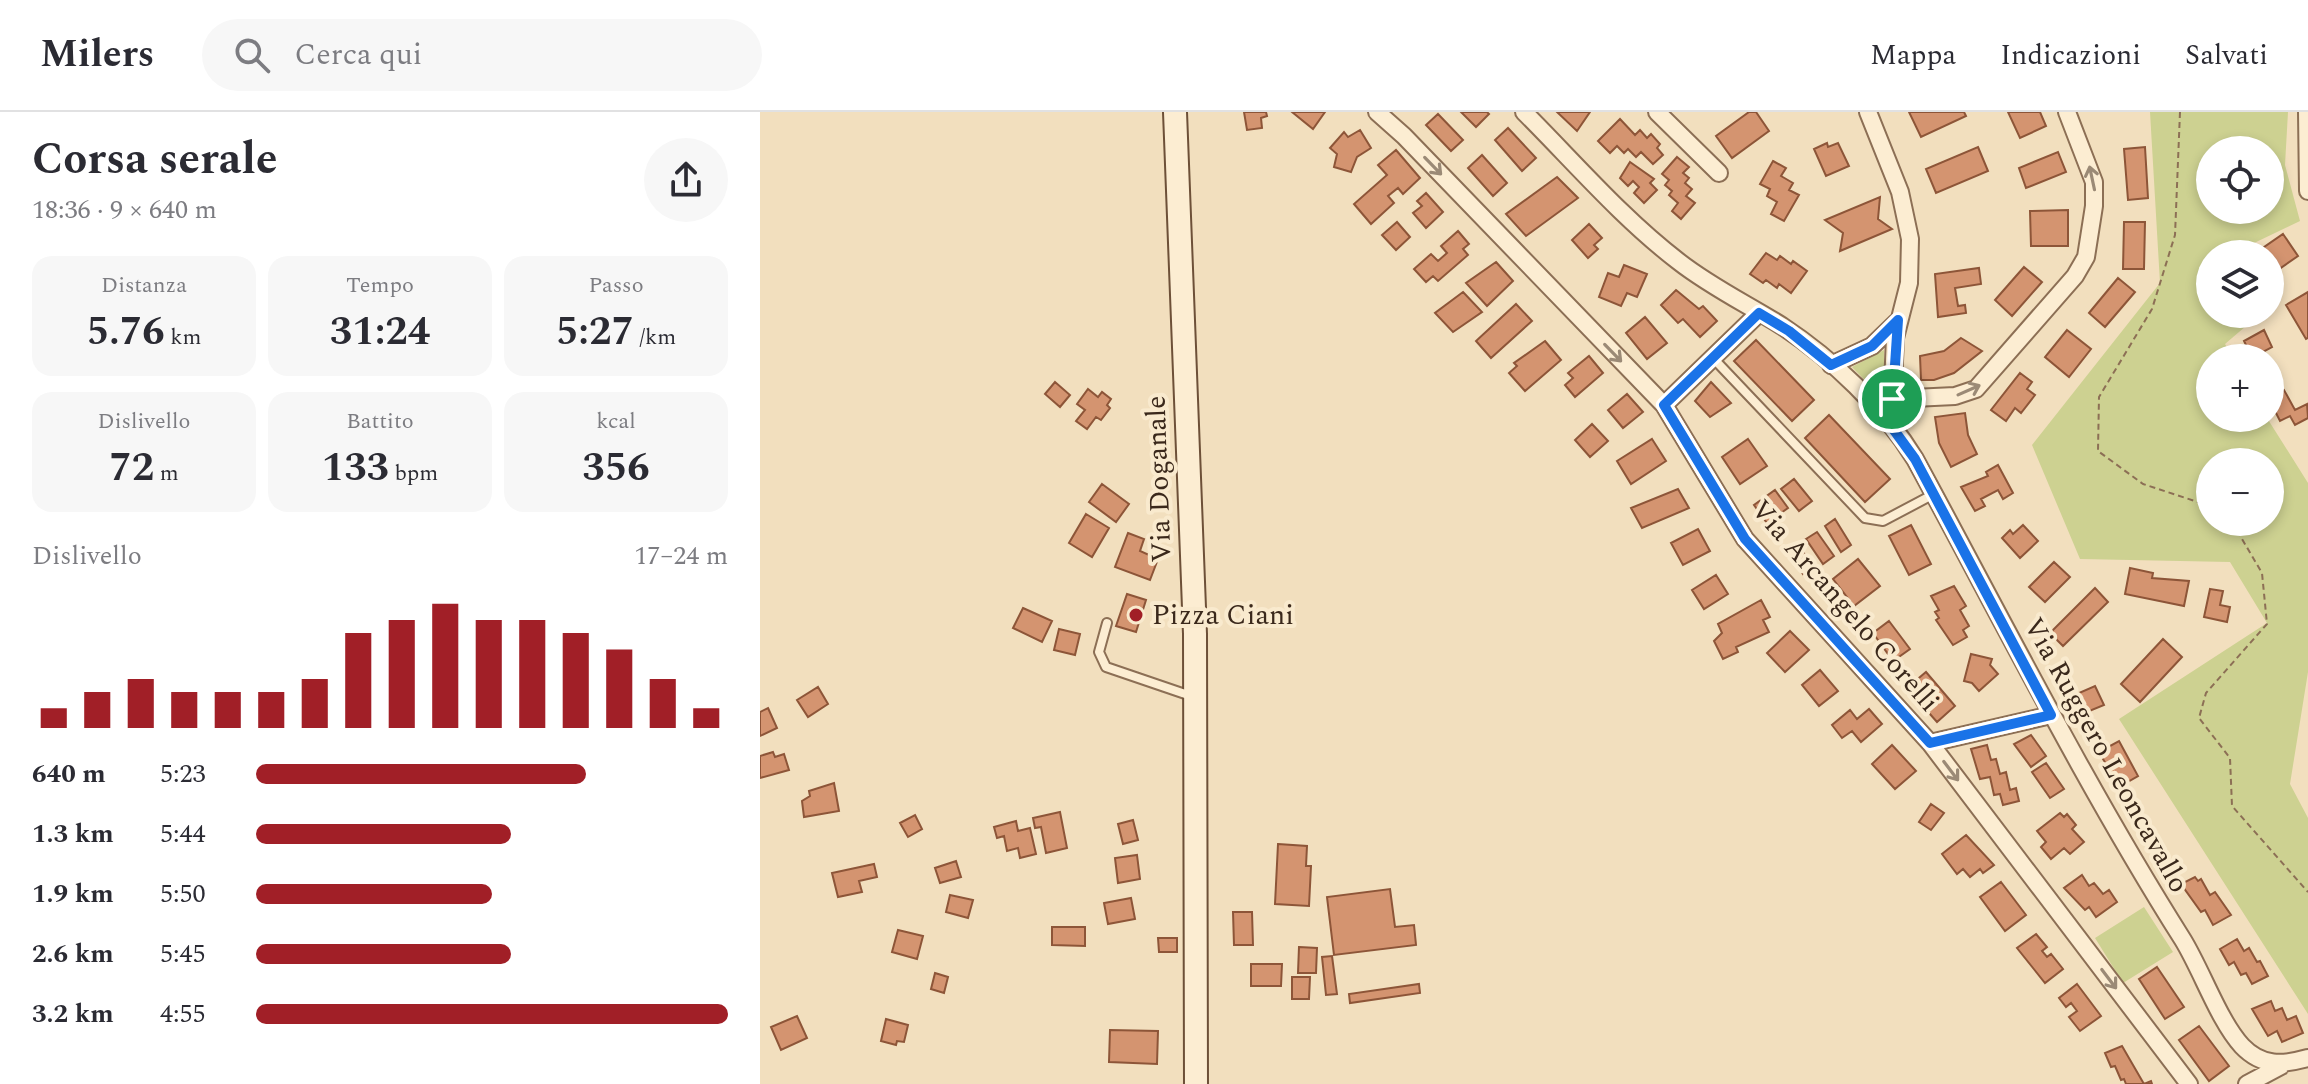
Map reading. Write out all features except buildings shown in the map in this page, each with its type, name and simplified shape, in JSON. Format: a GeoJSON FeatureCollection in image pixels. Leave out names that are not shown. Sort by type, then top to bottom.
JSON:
{"type":"FeatureCollection","features":[{"type":"Feature","properties":{"kind":"main road","name":"Via Doganale"},"geometry":{"type":"LineString","coordinates":[[1175,112],[1195,697],[1196,1084]]}},
{"type":"Feature","properties":{"kind":"street","name":"Via Arcangelo Corelli"},"geometry":{"type":"LineString","coordinates":[[1377,112],[1404,136],[1664,405],[1745,539],[1930,743],[2189,1084]]}},
{"type":"Feature","properties":{"kind":"street","name":"Via Ruggero Leoncavallo"},"geometry":{"type":"LineString","coordinates":[[1524,112],[1668,254],[1706,282],[1789,331],[1831,365],[1891,426],[1910,451],[2051,715],[2150,890],[2195,961],[2236,1039],[2256,1056],[2281,1066]]}},
{"type":"Feature","properties":{"kind":"street"},"geometry":{"type":"LineString","coordinates":[[1657,112],[1719,173]]}},
{"type":"Feature","properties":{"kind":"street"},"geometry":{"type":"LineString","coordinates":[[1868,112],[1900,192],[1910,239],[1910,274],[1898,320],[1891,426]]}},
{"type":"Feature","properties":{"kind":"street"},"geometry":{"type":"LineString","coordinates":[[1892,399],[1955,396],[1976,389],[2082,267],[2091,238],[2095,188],[2067,112]]}},
{"type":"Feature","properties":{"kind":"street"},"geometry":{"type":"LineString","coordinates":[[2307,112],[2308,191]]}},
{"type":"Feature","properties":{"kind":"street"},"geometry":{"type":"LineString","coordinates":[[1664,405],[1759,313]]}},
{"type":"Feature","properties":{"kind":"street"},"geometry":{"type":"LineString","coordinates":[[1831,365],[1872,346],[1898,320]]}},
{"type":"Feature","properties":{"kind":"street"},"geometry":{"type":"LineString","coordinates":[[1930,743],[2051,715]]}},
{"type":"Feature","properties":{"kind":"street"},"geometry":{"type":"LineString","coordinates":[[2247,1084],[2281,1066],[2308,1058]]}},
{"type":"Feature","properties":{"kind":"lane"},"geometry":{"type":"LineString","coordinates":[[1712,358],[1865,518],[1883,521],[1934,494]]}},
{"type":"Feature","properties":{"kind":"lane"},"geometry":{"type":"LineString","coordinates":[[1107,623],[1099,652],[1106,667],[1195,697]]}},
{"type":"Feature","properties":{"kind":"path"},"geometry":{"type":"LineString","coordinates":[[2180,112],[2175,235],[2152,309],[2099,397],[2098,451],[2143,484],[2196,501]]}},
{"type":"Feature","properties":{"kind":"path"},"geometry":{"type":"LineString","coordinates":[[2240,536],[2262,573],[2267,624],[2206,693],[2199,718],[2230,758],[2232,806],[2308,892]]}},
{"type":"Feature","properties":{"kind":"green space"},"geometry":{"type":"Polygon","coordinates":[[[2150,112],[2288,112],[2285,165],[2300,221],[2260,240],[2196,240],[2196,328],[2244,328],[2225,344],[2196,344],[2196,432],[2276,432],[2308,483],[2308,672],[2290,784],[2308,818],[2308,1014],[2119,719],[2267,623],[2230,562],[2080,559],[2032,445],[2160,283],[2150,112]]]}},
{"type":"Feature","properties":{"kind":"green space"},"geometry":{"type":"Polygon","coordinates":[[[1884,350],[1884,400],[1852,367],[1884,350]]]}},
{"type":"Feature","properties":{"kind":"green space"},"geometry":{"type":"Polygon","coordinates":[[[2144,907],[2173,952],[2123,983],[2095,938],[2144,907]]]}},
{"type":"Feature","properties":{"kind":"place","name":"Pizza Ciani"},"geometry":{"type":"Point","coordinates":[1136,615]}},
{"type":"Feature","properties":{"kind":"route"},"geometry":{"type":"LineString","coordinates":[[1759,313],[1789,331],[1831,365],[1872,346],[1898,320],[1892,399],[1891,426],[1915,459],[2051,715],[1930,743],[1755,552],[1737,528],[1664,405],[1759,313]]}}]}
